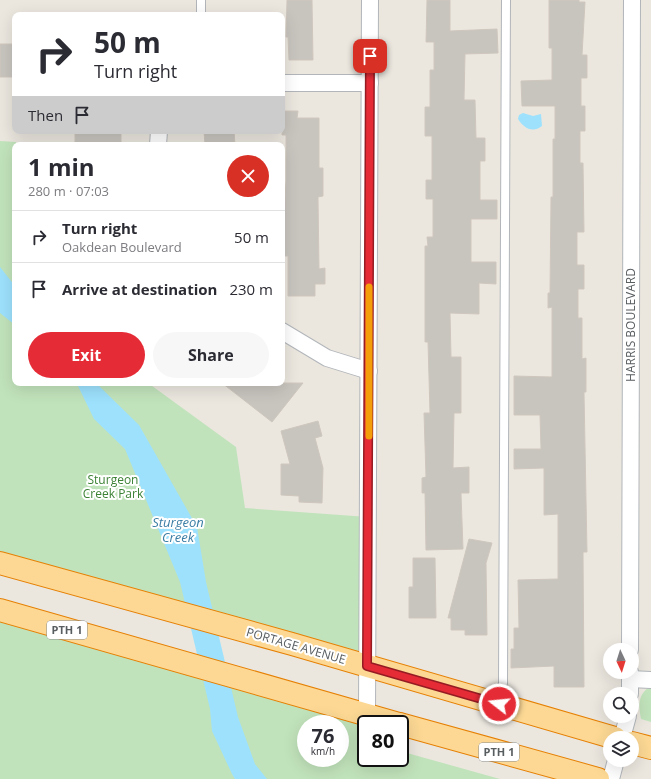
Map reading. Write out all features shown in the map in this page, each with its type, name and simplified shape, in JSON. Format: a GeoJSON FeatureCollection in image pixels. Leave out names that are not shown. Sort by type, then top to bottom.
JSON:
{"type":"FeatureCollection","features":[{"type":"Feature","properties":{"kind":"highway","name":"PORTAGE AVENUE"},"geometry":{"type":"LineString","coordinates":[[0,563],[292,644],[603,734]]}},
{"type":"Feature","properties":{"kind":"highway","name":"PTH 1"},"geometry":{"type":"LineString","coordinates":[[0,610],[367,715]]}},
{"type":"Feature","properties":{"kind":"highway","name":"PTH 1"},"geometry":{"type":"LineString","coordinates":[[409,726],[598,779]]}},
{"type":"Feature","properties":{"kind":"highway"},"geometry":{"type":"LineString","coordinates":[[639,745],[651,748]]}},
{"type":"Feature","properties":{"kind":"street"},"geometry":{"type":"LineString","coordinates":[[367,715],[370,0]]}},
{"type":"Feature","properties":{"kind":"street","name":"HARRIS BOULEVARD"},"geometry":{"type":"LineString","coordinates":[[630,643],[632,0]]}},
{"type":"Feature","properties":{"kind":"street"},"geometry":{"type":"LineString","coordinates":[[285,83],[370,83]]}},
{"type":"Feature","properties":{"kind":"street"},"geometry":{"type":"LineString","coordinates":[[285,333],[327,358],[369,371]]}},
{"type":"Feature","properties":{"kind":"street"},"geometry":{"type":"LineString","coordinates":[[630,682],[651,680]]}},
{"type":"Feature","properties":{"kind":"street"},"geometry":{"type":"LineString","coordinates":[[611,779],[614,767]]}},
{"type":"Feature","properties":{"kind":"lane"},"geometry":{"type":"LineString","coordinates":[[201,0],[201,12]]}},
{"type":"Feature","properties":{"kind":"lane"},"geometry":{"type":"LineString","coordinates":[[499,704],[503,683],[506,0]]}},
{"type":"Feature","properties":{"kind":"green space","name":"Sturgeon Creek Park"},"geometry":{"type":"Polygon","coordinates":[[[0,141],[16,142],[12,142],[12,386],[152,386],[236,447],[245,508],[368,517],[367,666],[0,563],[0,141]]]}},
{"type":"Feature","properties":{"kind":"green space"},"geometry":{"type":"Polygon","coordinates":[[[0,610],[367,715],[357,715],[357,767],[409,767],[409,754],[500,779],[0,779],[0,610]]]}},
{"type":"Feature","properties":{"kind":"green space"},"geometry":{"type":"Polygon","coordinates":[[[651,688],[651,722],[641,719],[640,711],[640,698],[644,691],[651,688]]]}},
{"type":"Feature","properties":{"kind":"water"},"geometry":{"type":"Polygon","coordinates":[[[523,113],[533,116],[541,114],[542,126],[531,129],[522,125],[518,119],[519,115],[523,113]]]}},
{"type":"Feature","properties":{"kind":"water"},"geometry":{"type":"Polygon","coordinates":[[[0,267],[12,282],[12,323],[0,313],[0,267]]]}},
{"type":"Feature","properties":{"kind":"water","name":"Sturgeon Creek"},"geometry":{"type":"Polygon","coordinates":[[[78,386],[99,386],[139,425],[197,527],[206,582],[238,717],[255,764],[267,779],[235,779],[232,774],[212,731],[210,709],[180,582],[125,449],[94,419],[78,386]]]}},
{"type":"Feature","properties":{"kind":"building"},"geometry":{"type":"Polygon","coordinates":[[[287,0],[312,0],[313,60],[289,60],[288,37],[286,37],[287,0]]]}},
{"type":"Feature","properties":{"kind":"building"},"geometry":{"type":"Polygon","coordinates":[[[427,0],[450,0],[450,31],[497,29],[498,53],[465,54],[464,100],[475,100],[476,138],[485,138],[485,161],[480,161],[480,200],[497,200],[497,219],[471,219],[471,262],[496,262],[496,284],[479,283],[479,314],[450,313],[451,357],[461,357],[461,413],[454,413],[453,468],[469,467],[469,493],[461,493],[463,549],[426,550],[425,493],[422,493],[422,478],[426,477],[424,413],[430,413],[428,342],[425,342],[425,246],[428,246],[427,237],[433,237],[433,199],[426,199],[426,180],[432,180],[432,136],[425,136],[425,107],[430,107],[430,70],[434,70],[434,42],[426,42],[427,0]]]}},
{"type":"Feature","properties":{"kind":"building"},"geometry":{"type":"Polygon","coordinates":[[[549,0],[579,0],[579,2],[585,2],[582,55],[587,55],[587,78],[581,78],[581,106],[585,106],[585,131],[580,131],[580,163],[583,163],[584,232],[577,232],[577,265],[584,265],[584,289],[578,289],[578,318],[582,318],[582,359],[586,358],[586,392],[584,392],[587,552],[583,552],[584,687],[554,687],[554,666],[511,668],[511,649],[514,649],[514,628],[519,628],[518,580],[558,579],[558,514],[544,515],[544,468],[514,469],[514,449],[541,449],[540,415],[514,415],[514,376],[552,377],[552,307],[548,308],[548,293],[550,293],[551,197],[553,197],[553,139],[555,139],[555,106],[522,106],[521,81],[552,80],[552,48],[549,48],[549,0]]]}},
{"type":"Feature","properties":{"kind":"building"},"geometry":{"type":"Polygon","coordinates":[[[0,44],[12,44],[12,77],[0,77],[0,44]]]}},
{"type":"Feature","properties":{"kind":"building"},"geometry":{"type":"Polygon","coordinates":[[[285,111],[298,111],[297,118],[319,118],[319,168],[323,168],[323,196],[318,197],[319,269],[325,268],[325,284],[315,284],[315,296],[288,296],[288,256],[285,256],[286,135],[282,135],[285,134],[285,111]]]}},
{"type":"Feature","properties":{"kind":"building"},"geometry":{"type":"Polygon","coordinates":[[[75,134],[121,134],[121,142],[75,142],[75,134]]]}},
{"type":"Feature","properties":{"kind":"building"},"geometry":{"type":"Polygon","coordinates":[[[204,134],[234,134],[235,142],[205,142],[204,134]]]}},
{"type":"Feature","properties":{"kind":"building"},"geometry":{"type":"Polygon","coordinates":[[[285,383],[303,383],[272,422],[226,386],[285,386],[285,383]]]}},
{"type":"Feature","properties":{"kind":"building"},"geometry":{"type":"Polygon","coordinates":[[[318,421],[322,436],[315,438],[323,468],[322,503],[299,502],[299,496],[281,495],[281,464],[290,464],[281,431],[318,421]]]}},
{"type":"Feature","properties":{"kind":"building"},"geometry":{"type":"Polygon","coordinates":[[[469,539],[492,543],[486,563],[487,635],[465,635],[465,630],[451,630],[451,618],[448,618],[469,539]]]}},
{"type":"Feature","properties":{"kind":"building"},"geometry":{"type":"Polygon","coordinates":[[[413,558],[435,558],[436,618],[409,618],[409,587],[413,587],[413,558]]]}},
{"type":"Feature","properties":{"kind":"slow traffic"},"geometry":{"type":"LineString","coordinates":[[369,287],[369,436]]}},
{"type":"Feature","properties":{"kind":"route"},"geometry":{"type":"LineString","coordinates":[[370,56],[367,666],[499,704]]}}]}
